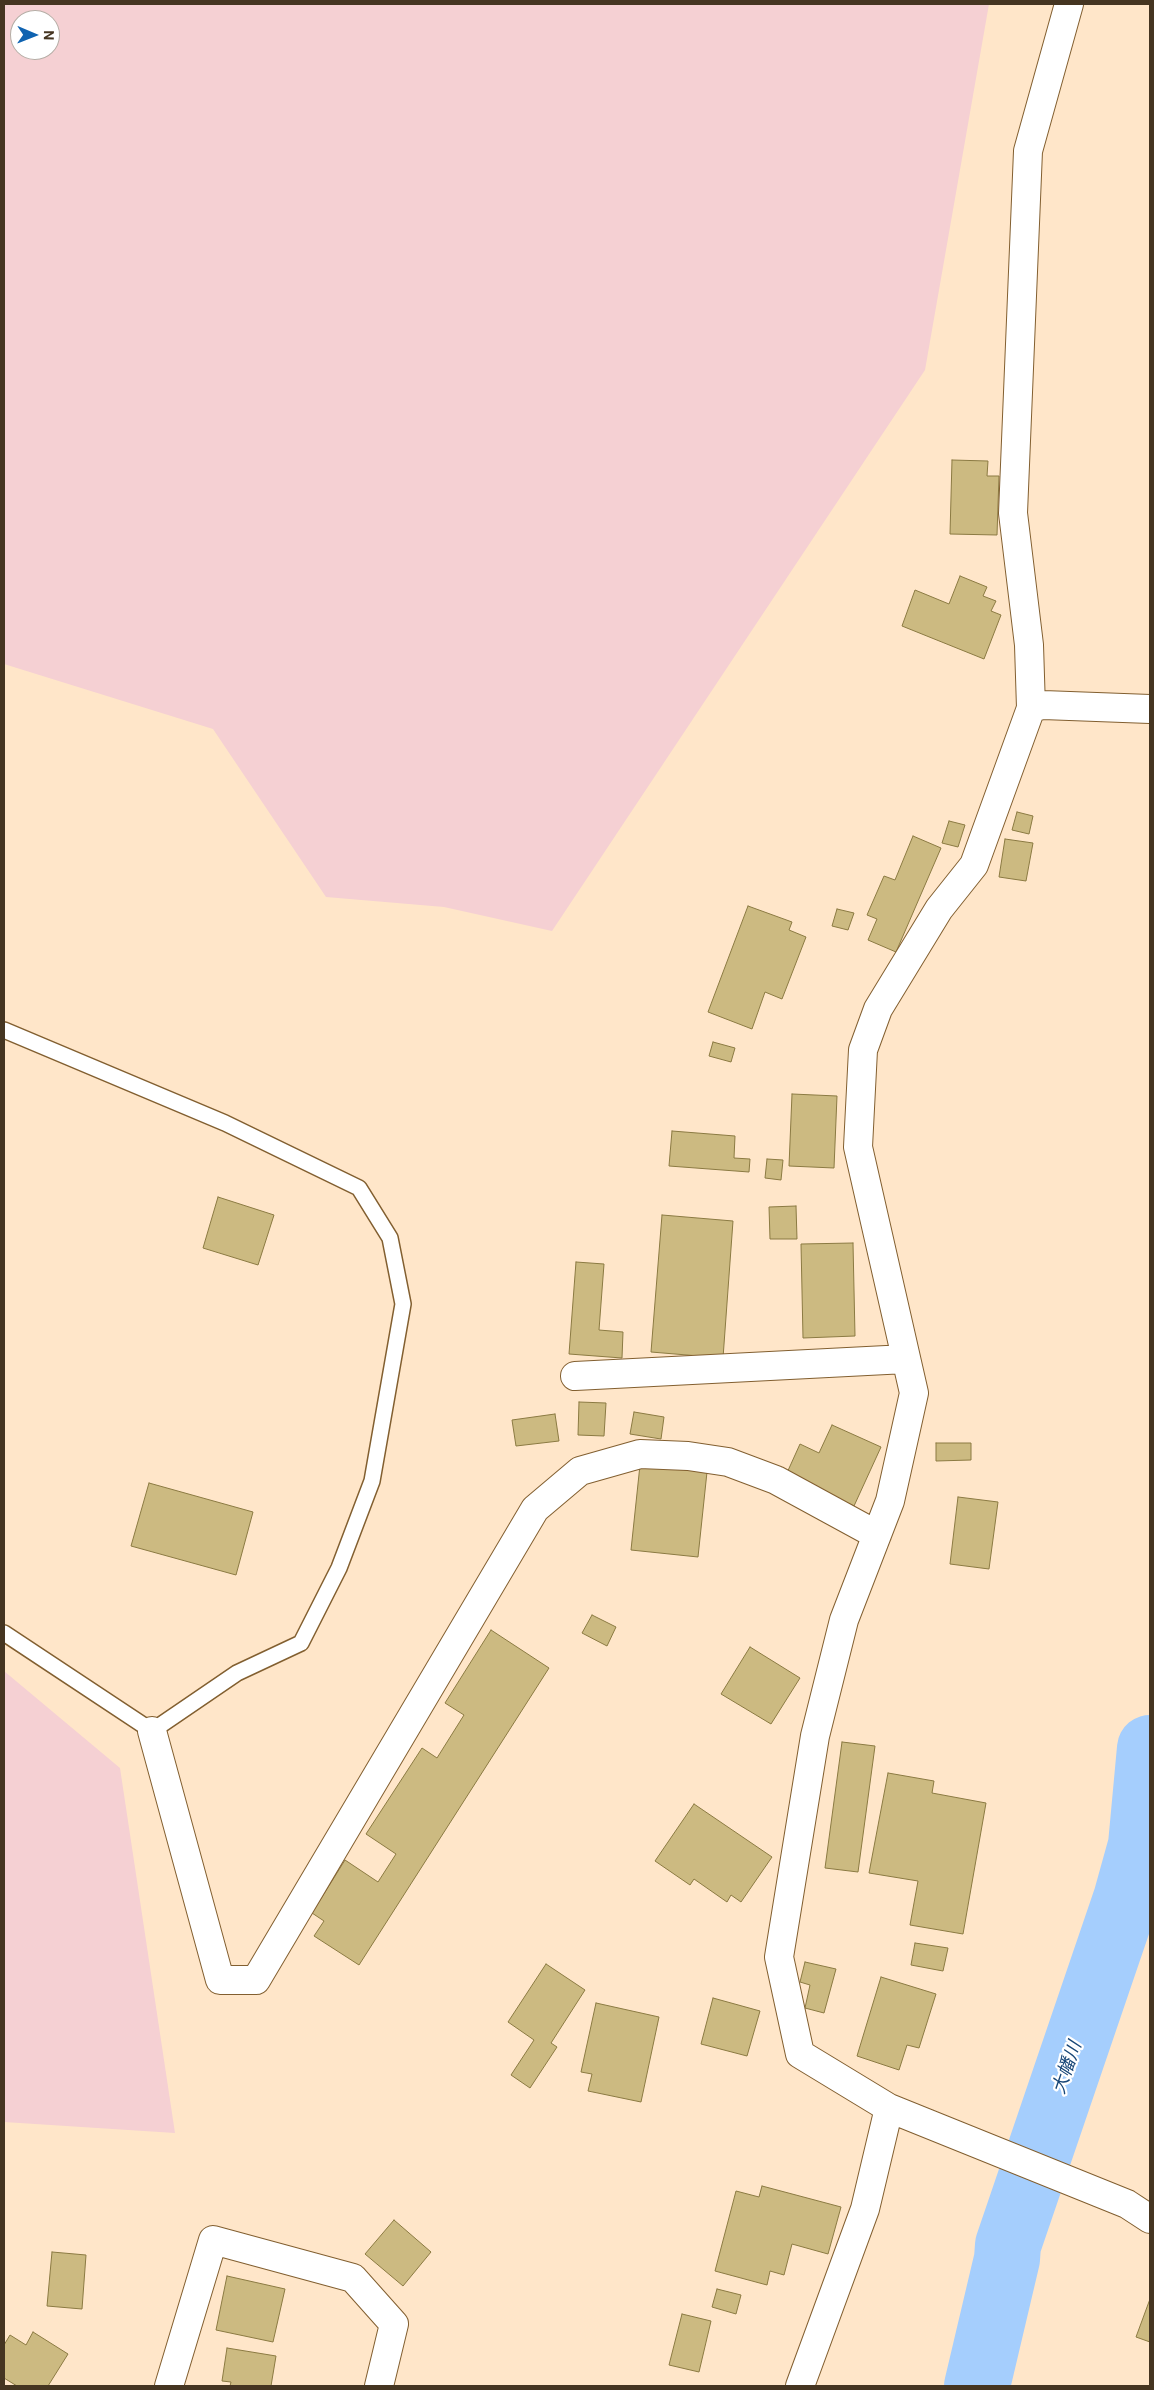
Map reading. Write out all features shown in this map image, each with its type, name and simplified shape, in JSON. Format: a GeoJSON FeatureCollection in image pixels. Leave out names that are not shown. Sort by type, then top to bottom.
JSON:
{"type":"FeatureCollection","features":[{"type":"Feature","properties":{"kind":"street"},"geometry":{"type":"LineString","coordinates":[[1069,4],[1028,151],[1013,513],[1037,707],[974,865],[939,909],[878,1009],[863,1050],[858,1147],[914,1393],[890,1501],[844,1620],[815,1736],[779,1957],[800,2054],[889,2108],[1126,2204],[1150,2219]]}},
{"type":"Feature","properties":{"kind":"street"},"geometry":{"type":"LineString","coordinates":[[1037,707],[1150,709]]}},
{"type":"Feature","properties":{"kind":"street"},"geometry":{"type":"LineString","coordinates":[[575,1376],[906,1358]]}},
{"type":"Feature","properties":{"kind":"street"},"geometry":{"type":"LineString","coordinates":[[152,1731],[220,1980],[256,1980],[535,1509],[580,1471],[640,1454],[688,1456],[728,1462],[776,1480],[877,1535]]}},
{"type":"Feature","properties":{"kind":"street"},"geometry":{"type":"LineString","coordinates":[[800,2386],[865,2209],[889,2108]]}},
{"type":"Feature","properties":{"kind":"street"},"geometry":{"type":"LineString","coordinates":[[169,2386],[213,2240],[353,2278],[394,2324],[379,2386]]}},
{"type":"Feature","properties":{"kind":"lane"},"geometry":{"type":"LineString","coordinates":[[4,1030],[225,1123],[359,1188],[390,1238],[403,1304],[372,1482],[339,1568],[301,1643],[237,1673],[152,1731],[4,1633]]}},
{"type":"Feature","properties":{"kind":"shaded area"},"geometry":{"type":"Polygon","coordinates":[[[4,4],[989,4],[925,370],[552,931],[444,907],[326,897],[213,729],[4,664],[4,4]]]}},
{"type":"Feature","properties":{"kind":"shaded area"},"geometry":{"type":"Polygon","coordinates":[[[4,1671],[120,1768],[175,2133],[4,2122],[4,1671]]]}},
{"type":"Feature","properties":{"kind":"building"},"geometry":{"type":"Polygon","coordinates":[[[952,460],[988,461],[987,476],[999,476],[997,535],[950,534],[952,460]]]}},
{"type":"Feature","properties":{"kind":"building"},"geometry":{"type":"Polygon","coordinates":[[[960,576],[987,587],[983,596],[996,601],[991,611],[1001,615],[984,659],[902,626],[915,590],[949,604],[960,576]]]}},
{"type":"Feature","properties":{"kind":"building"},"geometry":{"type":"Polygon","coordinates":[[[1017,812],[1033,816],[1029,834],[1012,830],[1017,812]]]}},
{"type":"Feature","properties":{"kind":"building"},"geometry":{"type":"Polygon","coordinates":[[[949,821],[965,825],[958,847],[942,843],[949,821]]]}},
{"type":"Feature","properties":{"kind":"building"},"geometry":{"type":"Polygon","coordinates":[[[913,836],[941,848],[896,952],[868,940],[877,919],[867,915],[884,876],[895,880],[913,836]]]}},
{"type":"Feature","properties":{"kind":"building"},"geometry":{"type":"Polygon","coordinates":[[[1005,839],[1033,843],[1026,881],[999,877],[1005,839]]]}},
{"type":"Feature","properties":{"kind":"building"},"geometry":{"type":"Polygon","coordinates":[[[748,906],[792,922],[789,930],[806,937],[782,999],[765,992],[752,1029],[708,1012],[748,906]]]}},
{"type":"Feature","properties":{"kind":"building"},"geometry":{"type":"Polygon","coordinates":[[[837,909],[854,913],[848,930],[832,926],[837,909]]]}},
{"type":"Feature","properties":{"kind":"building"},"geometry":{"type":"Polygon","coordinates":[[[713,1042],[735,1048],[731,1062],[709,1056],[713,1042]]]}},
{"type":"Feature","properties":{"kind":"building"},"geometry":{"type":"Polygon","coordinates":[[[792,1094],[837,1096],[834,1168],[789,1166],[792,1094]]]}},
{"type":"Feature","properties":{"kind":"building"},"geometry":{"type":"Polygon","coordinates":[[[672,1131],[735,1136],[734,1158],[750,1159],[749,1172],[669,1166],[672,1131]]]}},
{"type":"Feature","properties":{"kind":"building"},"geometry":{"type":"Polygon","coordinates":[[[767,1159],[783,1160],[781,1180],[765,1178],[767,1159]]]}},
{"type":"Feature","properties":{"kind":"building"},"geometry":{"type":"Polygon","coordinates":[[[218,1197],[274,1215],[258,1265],[203,1248],[218,1197]]]}},
{"type":"Feature","properties":{"kind":"building"},"geometry":{"type":"Polygon","coordinates":[[[796,1206],[797,1239],[770,1239],[769,1207],[796,1206]]]}},
{"type":"Feature","properties":{"kind":"building"},"geometry":{"type":"Polygon","coordinates":[[[662,1215],[733,1221],[723,1358],[651,1352],[662,1215]]]}},
{"type":"Feature","properties":{"kind":"building"},"geometry":{"type":"Polygon","coordinates":[[[853,1243],[855,1336],[803,1338],[801,1244],[853,1243]]]}},
{"type":"Feature","properties":{"kind":"building"},"geometry":{"type":"Polygon","coordinates":[[[576,1262],[604,1264],[599,1330],[623,1332],[622,1358],[569,1354],[576,1262]]]}},
{"type":"Feature","properties":{"kind":"building"},"geometry":{"type":"Polygon","coordinates":[[[579,1402],[606,1403],[604,1436],[578,1435],[579,1402]]]}},
{"type":"Feature","properties":{"kind":"building"},"geometry":{"type":"Polygon","coordinates":[[[634,1412],[664,1417],[661,1439],[630,1434],[634,1412]]]}},
{"type":"Feature","properties":{"kind":"building"},"geometry":{"type":"Polygon","coordinates":[[[555,1414],[559,1441],[516,1446],[512,1420],[555,1414]]]}},
{"type":"Feature","properties":{"kind":"building"},"geometry":{"type":"Polygon","coordinates":[[[832,1425],[881,1447],[854,1506],[786,1475],[800,1444],[819,1453],[832,1425]]]}},
{"type":"Feature","properties":{"kind":"building"},"geometry":{"type":"Polygon","coordinates":[[[936,1443],[971,1443],[971,1460],[936,1461],[936,1443]]]}},
{"type":"Feature","properties":{"kind":"building"},"geometry":{"type":"Polygon","coordinates":[[[640,1465],[707,1472],[698,1557],[631,1550],[640,1465]]]}},
{"type":"Feature","properties":{"kind":"building"},"geometry":{"type":"Polygon","coordinates":[[[149,1483],[253,1512],[236,1575],[131,1546],[149,1483]]]}},
{"type":"Feature","properties":{"kind":"building"},"geometry":{"type":"Polygon","coordinates":[[[958,1497],[998,1502],[989,1569],[950,1564],[958,1497]]]}},
{"type":"Feature","properties":{"kind":"building"},"geometry":{"type":"Polygon","coordinates":[[[592,1615],[616,1627],[607,1646],[582,1633],[592,1615]]]}},
{"type":"Feature","properties":{"kind":"building"},"geometry":{"type":"Polygon","coordinates":[[[491,1630],[549,1668],[359,1965],[314,1936],[324,1921],[312,1913],[345,1860],[378,1882],[396,1854],[366,1834],[422,1748],[437,1758],[464,1715],[445,1703],[491,1630]]]}},
{"type":"Feature","properties":{"kind":"building"},"geometry":{"type":"Polygon","coordinates":[[[750,1647],[800,1678],[771,1724],[721,1694],[750,1647]]]}},
{"type":"Feature","properties":{"kind":"building"},"geometry":{"type":"Polygon","coordinates":[[[842,1742],[875,1746],[858,1872],[825,1868],[842,1742]]]}},
{"type":"Feature","properties":{"kind":"building"},"geometry":{"type":"Polygon","coordinates":[[[888,1773],[934,1781],[932,1793],[986,1803],[963,1934],[910,1925],[918,1881],[869,1873],[888,1773]]]}},
{"type":"Feature","properties":{"kind":"building"},"geometry":{"type":"Polygon","coordinates":[[[694,1804],[772,1857],[741,1902],[731,1895],[727,1902],[694,1879],[690,1885],[655,1861],[694,1804]]]}},
{"type":"Feature","properties":{"kind":"building"},"geometry":{"type":"Polygon","coordinates":[[[915,1943],[948,1948],[943,1971],[911,1965],[915,1943]]]}},
{"type":"Feature","properties":{"kind":"building"},"geometry":{"type":"Polygon","coordinates":[[[805,1962],[836,1969],[824,2013],[805,2008],[810,1985],[800,1982],[805,1962]]]}},
{"type":"Feature","properties":{"kind":"building"},"geometry":{"type":"Polygon","coordinates":[[[546,1964],[585,1990],[551,2043],[557,2047],[530,2088],[511,2075],[534,2040],[508,2022],[546,1964]]]}},
{"type":"Feature","properties":{"kind":"building"},"geometry":{"type":"Polygon","coordinates":[[[881,1977],[936,1994],[919,2048],[907,2045],[899,2070],[857,2056],[881,1977]]]}},
{"type":"Feature","properties":{"kind":"building"},"geometry":{"type":"Polygon","coordinates":[[[713,1998],[760,2011],[747,2056],[701,2044],[713,1998]]]}},
{"type":"Feature","properties":{"kind":"building"},"geometry":{"type":"Polygon","coordinates":[[[596,2003],[659,2017],[641,2102],[588,2091],[592,2074],[581,2072],[596,2003]]]}},
{"type":"Feature","properties":{"kind":"building"},"geometry":{"type":"Polygon","coordinates":[[[762,2186],[841,2207],[828,2254],[792,2244],[784,2275],[770,2271],[767,2285],[715,2271],[736,2191],[759,2197],[762,2186]]]}},
{"type":"Feature","properties":{"kind":"building"},"geometry":{"type":"Polygon","coordinates":[[[394,2220],[431,2252],[403,2286],[365,2254],[394,2220]]]}},
{"type":"Feature","properties":{"kind":"building"},"geometry":{"type":"Polygon","coordinates":[[[52,2252],[86,2255],[82,2309],[47,2306],[52,2252]]]}},
{"type":"Feature","properties":{"kind":"building"},"geometry":{"type":"Polygon","coordinates":[[[227,2276],[285,2289],[273,2342],[216,2330],[227,2276]]]}},
{"type":"Feature","properties":{"kind":"building"},"geometry":{"type":"Polygon","coordinates":[[[717,2289],[741,2295],[736,2314],[712,2307],[717,2289]]]}},
{"type":"Feature","properties":{"kind":"building"},"geometry":{"type":"Polygon","coordinates":[[[1150,2299],[1150,2342],[1136,2337],[1150,2299]]]}},
{"type":"Feature","properties":{"kind":"building"},"geometry":{"type":"Polygon","coordinates":[[[682,2314],[711,2321],[699,2372],[669,2365],[682,2314]]]}},
{"type":"Feature","properties":{"kind":"building"},"geometry":{"type":"Polygon","coordinates":[[[33,2332],[68,2354],[48,2386],[17,2386],[4,2378],[4,2345],[10,2335],[26,2345],[33,2332]]]}},
{"type":"Feature","properties":{"kind":"building"},"geometry":{"type":"Polygon","coordinates":[[[227,2348],[276,2356],[271,2386],[230,2386],[231,2382],[222,2381],[227,2348]]]}},
{"type":"Feature","properties":{"kind":"waterway","name":"大幡川"},"geometry":{"type":"LineString","coordinates":[[977,2386],[1007,2259],[1008,2245],[1126,1899],[1141,1845],[1150,1748]]}}]}
